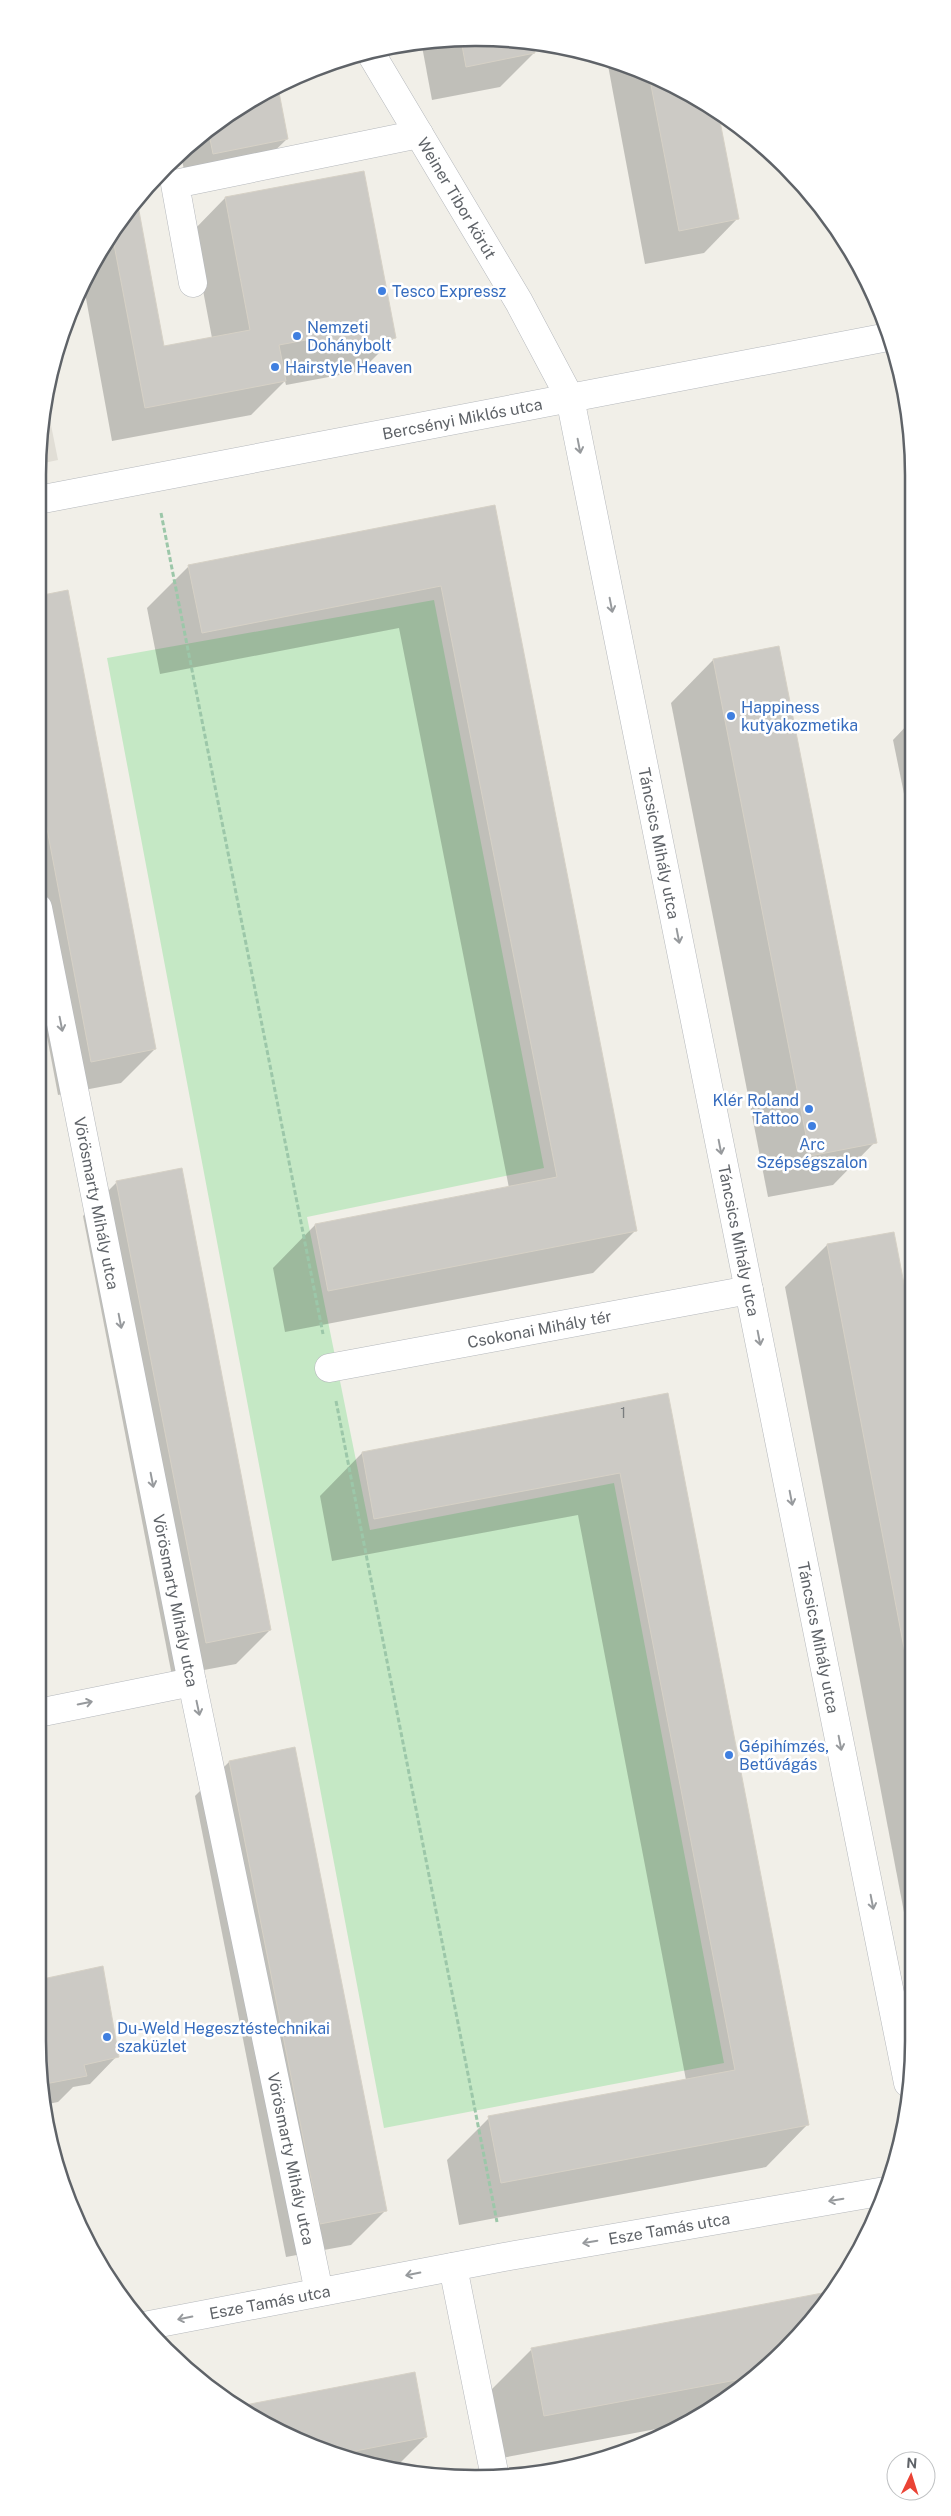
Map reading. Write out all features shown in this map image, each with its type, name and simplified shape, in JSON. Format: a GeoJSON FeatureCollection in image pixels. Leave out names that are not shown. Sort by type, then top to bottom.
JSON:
{"type":"FeatureCollection","features":[{"type":"Feature","properties":{"kind":"street","name":"Weiner Tibor körút"},"geometry":{"type":"LineString","coordinates":[[374,59],[519,302],[570,398]]}},
{"type":"Feature","properties":{"kind":"street"},"geometry":{"type":"LineString","coordinates":[[193,283],[175,184],[419,134]]}},
{"type":"Feature","properties":{"kind":"street","name":"Bercsényi Miklós utca"},"geometry":{"type":"LineString","coordinates":[[46,498],[882,338]]}},
{"type":"Feature","properties":{"kind":"street","name":"Táncsics Mihály utca"},"geometry":{"type":"LineString","coordinates":[[570,398],[904,2064]]}},
{"type":"Feature","properties":{"kind":"street","name":"Vörösmarty Mihály utca"},"geometry":{"type":"LineString","coordinates":[[46,948],[192,1682],[318,2292]]}},
{"type":"Feature","properties":{"kind":"street","name":"Csokonai Mihály tér"},"geometry":{"type":"LineString","coordinates":[[330,1368],[749,1290]]}},
{"type":"Feature","properties":{"kind":"street"},"geometry":{"type":"LineString","coordinates":[[46,1711],[192,1682]]}},
{"type":"Feature","properties":{"kind":"street","name":"Esze Tamás utca"},"geometry":{"type":"LineString","coordinates":[[153,2324],[453,2266],[877,2192]]}},
{"type":"Feature","properties":{"kind":"street"},"geometry":{"type":"LineString","coordinates":[[453,2266],[493,2469]]}},
{"type":"Feature","properties":{"kind":"shaded area"},"geometry":{"type":"Polygon","coordinates":[[[50,420],[58,460],[46,462],[50,420]]]}},
{"type":"Feature","properties":{"kind":"green space"},"geometry":{"type":"Polygon","coordinates":[[[434,600],[544,1168],[307,1217],[370,1530],[614,1483],[724,2063],[384,2128],[107,658],[434,600]]]}},
{"type":"Feature","properties":{"kind":"building"},"geometry":{"type":"Polygon","coordinates":[[[462,46],[504,47],[534,50],[535,53],[466,67],[462,46]]]}},
{"type":"Feature","properties":{"kind":"building"},"geometry":{"type":"Polygon","coordinates":[[[651,84],[690,104],[720,123],[739,219],[679,231],[651,84]]]}},
{"type":"Feature","properties":{"kind":"building"},"geometry":{"type":"Polygon","coordinates":[[[279,94],[288,139],[213,154],[210,138],[237,119],[279,94]]]}},
{"type":"Feature","properties":{"kind":"building"},"geometry":{"type":"Polygon","coordinates":[[[364,171],[396,338],[319,352],[317,338],[279,345],[286,381],[145,408],[114,245],[139,209],[164,346],[250,330],[225,197],[364,171]]]}},
{"type":"Feature","properties":{"kind":"building"},"geometry":{"type":"Polygon","coordinates":[[[495,505],[637,1231],[328,1291],[315,1224],[557,1177],[441,586],[202,633],[188,565],[495,505]]]}},
{"type":"Feature","properties":{"kind":"building"},"geometry":{"type":"Polygon","coordinates":[[[68,590],[156,1049],[91,1062],[46,823],[46,594],[68,590]]]}},
{"type":"Feature","properties":{"kind":"building"},"geometry":{"type":"Polygon","coordinates":[[[779,646],[877,1143],[810,1156],[713,659],[779,646]]]}},
{"type":"Feature","properties":{"kind":"building"},"geometry":{"type":"Polygon","coordinates":[[[182,1168],[271,1630],[206,1643],[116,1181],[182,1168]]]}},
{"type":"Feature","properties":{"kind":"building"},"geometry":{"type":"Polygon","coordinates":[[[894,1232],[905,1289],[905,1653],[827,1244],[894,1232]]]}},
{"type":"Feature","properties":{"kind":"building"},"geometry":{"type":"Polygon","coordinates":[[[668,1393],[809,2125],[501,2183],[488,2116],[735,2070],[620,1473],[374,1519],[362,1452],[668,1393]]]}},
{"type":"Feature","properties":{"kind":"building"},"geometry":{"type":"Polygon","coordinates":[[[295,1747],[387,2211],[320,2224],[229,1761],[295,1747]]]}},
{"type":"Feature","properties":{"kind":"building"},"geometry":{"type":"Polygon","coordinates":[[[103,1966],[119,2057],[84,2065],[87,2076],[49,2083],[46,1978],[103,1966]]]}},
{"type":"Feature","properties":{"kind":"building"},"geometry":{"type":"Polygon","coordinates":[[[822,2293],[798,2324],[779,2344],[739,2380],[544,2416],[531,2348],[822,2293]]]}},
{"type":"Feature","properties":{"kind":"building"},"geometry":{"type":"Polygon","coordinates":[[[415,2372],[427,2437],[353,2452],[311,2437],[249,2404],[415,2372]]]}},
{"type":"Feature","properties":{"kind":"place","name":"Tesco Expressz"},"geometry":{"type":"Point","coordinates":[382,291]}},
{"type":"Feature","properties":{"kind":"place","name":"Nemzeti Dohánybolt"},"geometry":{"type":"Point","coordinates":[297,336]}},
{"type":"Feature","properties":{"kind":"place","name":"Hairstyle Heaven"},"geometry":{"type":"Point","coordinates":[275,367]}},
{"type":"Feature","properties":{"kind":"place","name":"Happiness kutyakozmetika"},"geometry":{"type":"Point","coordinates":[731,716]}},
{"type":"Feature","properties":{"kind":"place","name":"Klér Roland Tattoo"},"geometry":{"type":"Point","coordinates":[809,1109]}},
{"type":"Feature","properties":{"kind":"place","name":"Arc Szépségszalon"},"geometry":{"type":"Point","coordinates":[812,1126]}},
{"type":"Feature","properties":{"kind":"place","name":"Gépihímzés, Betűvágás"},"geometry":{"type":"Point","coordinates":[729,1755]}},
{"type":"Feature","properties":{"kind":"place","name":"Du-Weld Hegesztéstechnikai szaküzlet"},"geometry":{"type":"Point","coordinates":[107,2037]}}]}
